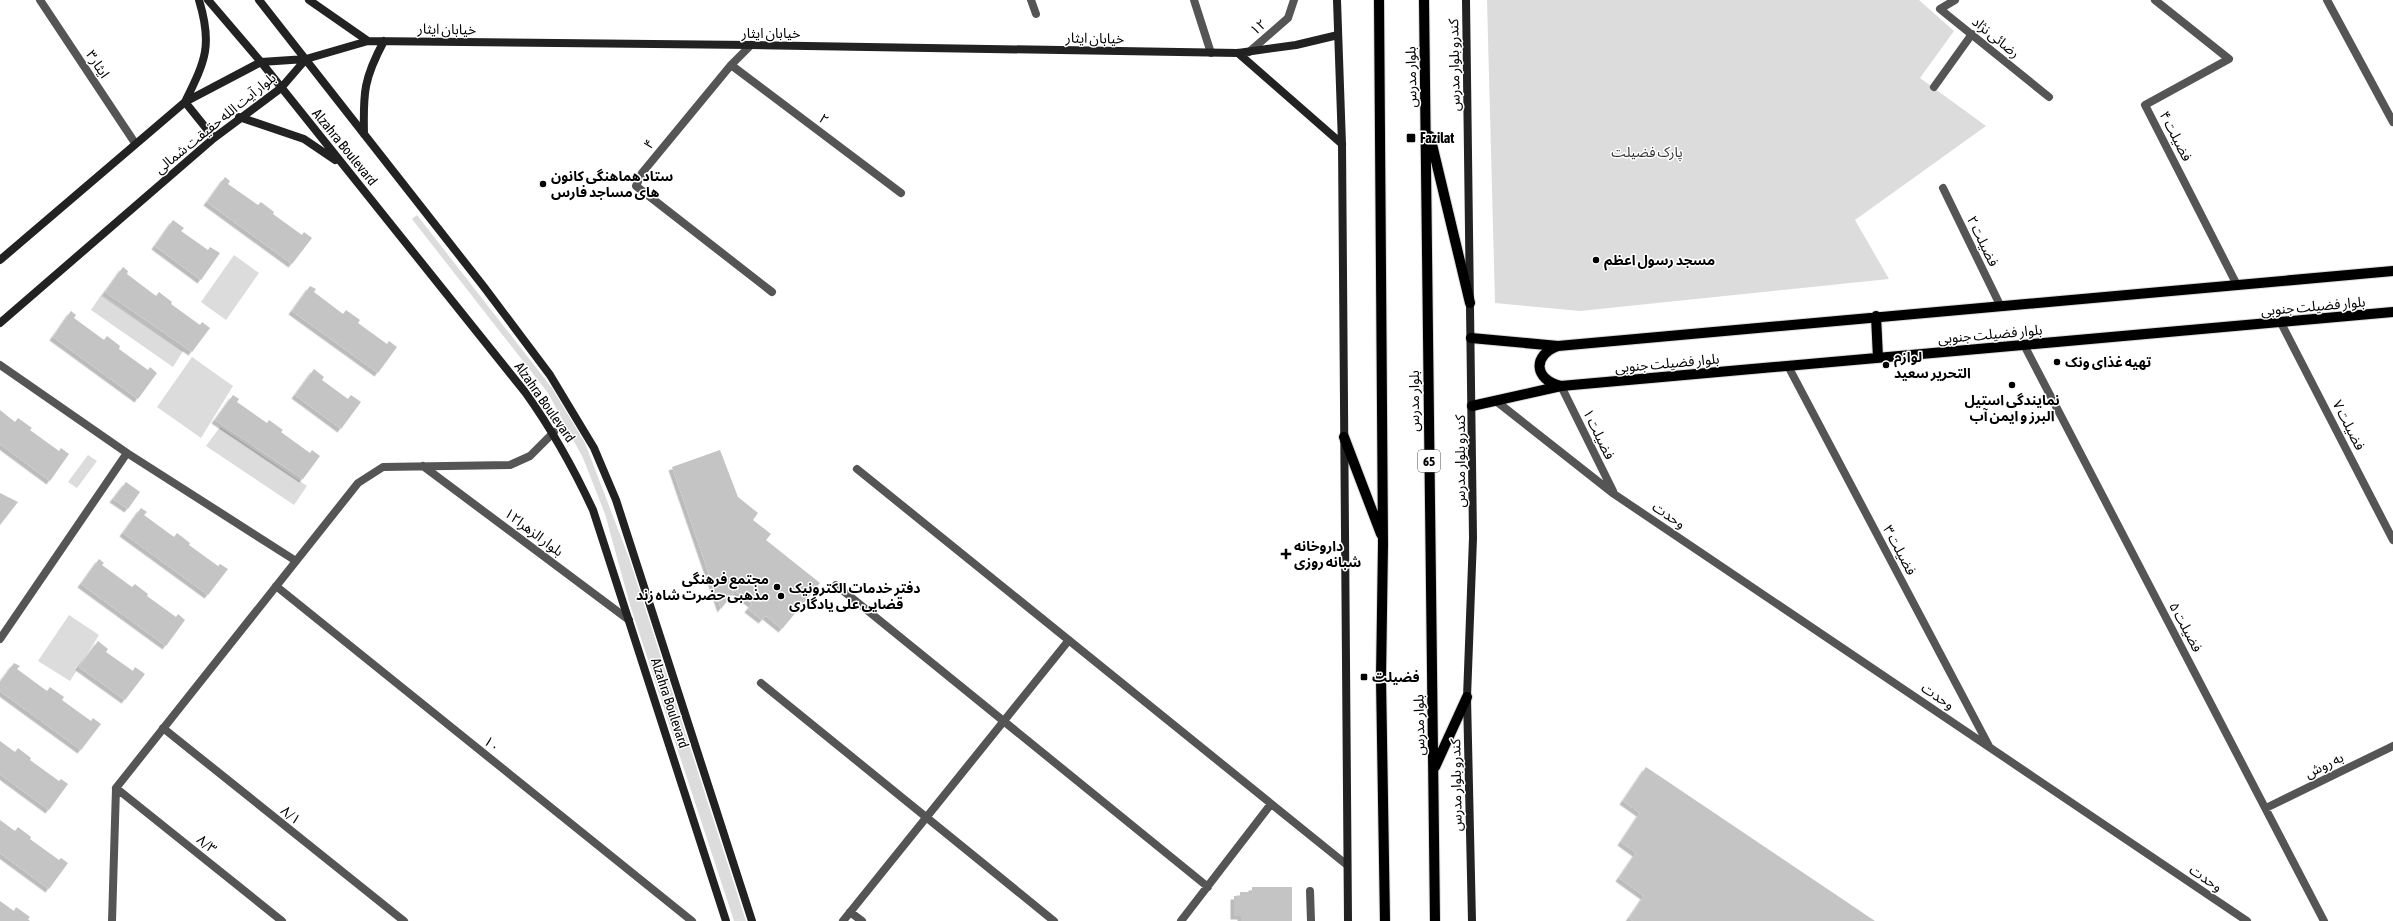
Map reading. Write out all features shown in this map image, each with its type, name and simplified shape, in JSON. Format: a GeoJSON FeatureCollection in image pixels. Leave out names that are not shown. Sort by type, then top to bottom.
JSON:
{"type":"FeatureCollection","features":[{"type":"Feature","properties":{"kind":"main road"},"geometry":{"type":"LineString","coordinates":[[199,0],[203,15],[206,44],[203,65],[185,102],[214,138]]}},
{"type":"Feature","properties":{"kind":"main road","name":"Alzahra Boulevard"},"geometry":{"type":"LineString","coordinates":[[208,0],[261,62],[341,164],[525,392],[554,432],[593,510],[726,921]]}},
{"type":"Feature","properties":{"kind":"main road","name":"Alzahra Boulevard"},"geometry":{"type":"LineString","coordinates":[[259,0],[306,58],[484,287],[550,375],[594,448],[620,514],[752,921]]}},
{"type":"Feature","properties":{"kind":"main road"},"geometry":{"type":"LineString","coordinates":[[309,0],[368,41]]}},
{"type":"Feature","properties":{"kind":"main road"},"geometry":{"type":"LineString","coordinates":[[1337,0],[1342,144],[1348,921]]}},
{"type":"Feature","properties":{"kind":"main road"},"geometry":{"type":"LineString","coordinates":[[1379,0],[1383,540],[1381,678],[1385,921]]}},
{"type":"Feature","properties":{"kind":"main road","name":"بلوار مدرس"},"geometry":{"type":"LineString","coordinates":[[1424,0],[1435,921]]}},
{"type":"Feature","properties":{"kind":"main road","name":"کندرو بلوار مدرس"},"geometry":{"type":"LineString","coordinates":[[1466,0],[1473,538],[1468,697],[1472,921]]}},
{"type":"Feature","properties":{"kind":"main road"},"geometry":{"type":"LineString","coordinates":[[1238,53],[1296,45],[1338,35]]}},
{"type":"Feature","properties":{"kind":"main road","name":"خیابان ایثار"},"geometry":{"type":"LineString","coordinates":[[306,58],[368,41],[752,45],[1238,53]]}},
{"type":"Feature","properties":{"kind":"main road"},"geometry":{"type":"LineString","coordinates":[[364,134],[365,89],[370,69],[384,41]]}},
{"type":"Feature","properties":{"kind":"main road"},"geometry":{"type":"LineString","coordinates":[[1238,53],[1342,144]]}},
{"type":"Feature","properties":{"kind":"main road","name":"بلوار آیت الله حقیقت شمالی"},"geometry":{"type":"LineString","coordinates":[[0,258],[185,102],[261,62],[306,58]]}},
{"type":"Feature","properties":{"kind":"main road","name":"بلوار آیت الله حقیقت شمالی"},"geometry":{"type":"LineString","coordinates":[[0,323],[239,117],[281,88],[306,58]]}},
{"type":"Feature","properties":{"kind":"main road"},"geometry":{"type":"LineString","coordinates":[[239,117],[304,140],[341,164]]}},
{"type":"Feature","properties":{"kind":"main road"},"geometry":{"type":"LineString","coordinates":[[1426,118],[1470,303]]}},
{"type":"Feature","properties":{"kind":"main road","name":"بلوار فضیلت جنوبی"},"geometry":{"type":"LineString","coordinates":[[1471,338],[1558,346],[1876,316],[2393,271]]}},
{"type":"Feature","properties":{"kind":"main road","name":"بلوار فضیلت جنوبی"},"geometry":{"type":"LineString","coordinates":[[1472,406],[1561,386],[2393,312]]}},
{"type":"Feature","properties":{"kind":"main road"},"geometry":{"type":"LineString","coordinates":[[1876,316],[1878,358]]}},
{"type":"Feature","properties":{"kind":"main road"},"geometry":{"type":"LineString","coordinates":[[1558,346],[1548,349],[1541,357],[1539,367],[1543,377],[1550,384],[1561,386]]}},
{"type":"Feature","properties":{"kind":"main road"},"geometry":{"type":"LineString","coordinates":[[1344,436],[1383,540]]}},
{"type":"Feature","properties":{"kind":"main road"},"geometry":{"type":"LineString","coordinates":[[1434,770],[1468,697]]}},
{"type":"Feature","properties":{"kind":"street","name":"ایثار۳"},"geometry":{"type":"LineString","coordinates":[[40,0],[135,143]]}},
{"type":"Feature","properties":{"kind":"street"},"geometry":{"type":"LineString","coordinates":[[1031,0],[1036,14]]}},
{"type":"Feature","properties":{"kind":"street"},"geometry":{"type":"LineString","coordinates":[[1194,0],[1211,53]]}},
{"type":"Feature","properties":{"kind":"street","name":"۱۲"},"geometry":{"type":"LineString","coordinates":[[1248,52],[1288,18],[1294,0]]}},
{"type":"Feature","properties":{"kind":"street","name":"رضائی نژاد"},"geometry":{"type":"LineString","coordinates":[[1955,0],[1940,9],[2049,97]]}},
{"type":"Feature","properties":{"kind":"street","name":"فضیلت ۴"},"geometry":{"type":"LineString","coordinates":[[2155,0],[2229,59],[2145,105],[2237,285]]}},
{"type":"Feature","properties":{"kind":"street"},"geometry":{"type":"LineString","coordinates":[[2327,0],[2393,122]]}},
{"type":"Feature","properties":{"kind":"street"},"geometry":{"type":"LineString","coordinates":[[1934,87],[1972,34]]}},
{"type":"Feature","properties":{"kind":"street","name":"۴"},"geometry":{"type":"LineString","coordinates":[[752,45],[731,66],[642,173],[636,186],[772,292]]}},
{"type":"Feature","properties":{"kind":"street","name":"۲"},"geometry":{"type":"LineString","coordinates":[[731,66],[901,193]]}},
{"type":"Feature","properties":{"kind":"street","name":"فضیلت ۲"},"geometry":{"type":"LineString","coordinates":[[1943,188],[2000,306]]}},
{"type":"Feature","properties":{"kind":"street","name":"فضیلت ۷"},"geometry":{"type":"LineString","coordinates":[[2281,323],[2393,540]]}},
{"type":"Feature","properties":{"kind":"street","name":"فضیلت ۵"},"geometry":{"type":"LineString","coordinates":[[2024,345],[2324,921]]}},
{"type":"Feature","properties":{"kind":"street"},"geometry":{"type":"LineString","coordinates":[[0,365],[128,453],[296,561]]}},
{"type":"Feature","properties":{"kind":"street","name":"فضیلت ۳"},"geometry":{"type":"LineString","coordinates":[[1788,366],[1989,747]]}},
{"type":"Feature","properties":{"kind":"street","name":"فضیلت ۱"},"geometry":{"type":"LineString","coordinates":[[1561,386],[1614,494]]}},
{"type":"Feature","properties":{"kind":"street","name":"وحدت"},"geometry":{"type":"LineString","coordinates":[[1496,401],[1614,494],[2247,921]]}},
{"type":"Feature","properties":{"kind":"street"},"geometry":{"type":"LineString","coordinates":[[112,921],[116,788],[358,482],[383,467],[510,465],[530,456],[554,432]]}},
{"type":"Feature","properties":{"kind":"street"},"geometry":{"type":"LineString","coordinates":[[0,639],[128,453]]}},
{"type":"Feature","properties":{"kind":"street","name":"بلوار الزهرا۱۲"},"geometry":{"type":"LineString","coordinates":[[423,466],[629,620]]}},
{"type":"Feature","properties":{"kind":"street"},"geometry":{"type":"LineString","coordinates":[[856,469],[1347,865]]}},
{"type":"Feature","properties":{"kind":"street"},"geometry":{"type":"LineString","coordinates":[[836,585],[1208,887]]}},
{"type":"Feature","properties":{"kind":"street","name":"۱۰"},"geometry":{"type":"LineString","coordinates":[[276,586],[692,921]]}},
{"type":"Feature","properties":{"kind":"street"},"geometry":{"type":"LineString","coordinates":[[843,921],[1069,640]]}},
{"type":"Feature","properties":{"kind":"street"},"geometry":{"type":"LineString","coordinates":[[761,684],[1054,921]]}},
{"type":"Feature","properties":{"kind":"street","name":"۸/۱"},"geometry":{"type":"LineString","coordinates":[[163,728],[404,921]]}},
{"type":"Feature","properties":{"kind":"street","name":"به روش"},"geometry":{"type":"LineString","coordinates":[[2266,808],[2393,746]]}},
{"type":"Feature","properties":{"kind":"street","name":"۸/۳"},"geometry":{"type":"LineString","coordinates":[[116,788],[282,921]]}},
{"type":"Feature","properties":{"kind":"street"},"geometry":{"type":"LineString","coordinates":[[1180,921],[1208,887],[1271,804]]}},
{"type":"Feature","properties":{"kind":"street"},"geometry":{"type":"LineString","coordinates":[[1310,891],[1311,921]]}},
{"type":"Feature","properties":{"kind":"street"},"geometry":{"type":"LineString","coordinates":[[850,912],[862,921]]}},
{"type":"Feature","properties":{"kind":"green space","name":"پارک فضیلت"},"geometry":{"type":"Polygon","coordinates":[[[1487,0],[1919,0],[1954,31],[1920,78],[1986,126],[1855,220],[1889,279],[1580,311],[1495,303],[1487,0]]]}},
{"type":"Feature","properties":{"kind":"green space"},"geometry":{"type":"Polygon","coordinates":[[[417,215],[552,388],[585,443],[629,558],[746,921],[734,921],[630,605],[605,514],[583,458],[548,393],[412,219],[417,215]]]}},
{"type":"Feature","properties":{"kind":"green space"},"geometry":{"type":"Polygon","coordinates":[[[234,255],[259,273],[226,320],[201,302],[234,255]]]}},
{"type":"Feature","properties":{"kind":"green space"},"geometry":{"type":"Polygon","coordinates":[[[101,295],[183,351],[173,367],[91,310],[101,295]]]}},
{"type":"Feature","properties":{"kind":"green space"},"geometry":{"type":"Polygon","coordinates":[[[192,357],[233,386],[201,438],[157,407],[192,357]]]}},
{"type":"Feature","properties":{"kind":"green space"},"geometry":{"type":"Polygon","coordinates":[[[220,427],[307,486],[294,505],[206,446],[220,427]]]}},
{"type":"Feature","properties":{"kind":"green space"},"geometry":{"type":"Polygon","coordinates":[[[88,455],[97,461],[77,488],[68,482],[88,455]]]}},
{"type":"Feature","properties":{"kind":"green space"},"geometry":{"type":"Polygon","coordinates":[[[69,615],[99,635],[70,681],[38,661],[69,615]]]}},
{"type":"Feature","properties":{"kind":"building"},"geometry":{"type":"Polygon","coordinates":[[[225,177],[230,181],[228,184],[258,205],[261,202],[274,212],[273,214],[302,235],[304,232],[312,238],[292,264],[207,202],[225,177]]]}},
{"type":"Feature","properties":{"kind":"building"},"geometry":{"type":"Polygon","coordinates":[[[173,220],[184,228],[181,231],[208,250],[210,247],[220,253],[201,280],[155,246],[173,220]]]}},
{"type":"Feature","properties":{"kind":"building"},"geometry":{"type":"Polygon","coordinates":[[[123,267],[128,271],[127,274],[156,296],[159,292],[172,302],[171,304],[200,325],[202,322],[210,328],[192,352],[105,292],[123,267]]]}},
{"type":"Feature","properties":{"kind":"building"},"geometry":{"type":"Polygon","coordinates":[[[310,286],[316,289],[314,292],[343,314],[346,310],[360,320],[358,323],[387,344],[389,341],[397,347],[378,373],[292,311],[310,286]]]}},
{"type":"Feature","properties":{"kind":"building"},"geometry":{"type":"Polygon","coordinates":[[[71,311],[76,315],[74,318],[104,340],[107,336],[120,346],[119,349],[148,370],[150,367],[157,373],[138,399],[53,337],[71,311]]]}},
{"type":"Feature","properties":{"kind":"building"},"geometry":{"type":"Polygon","coordinates":[[[314,369],[324,377],[322,380],[348,399],[351,395],[361,402],[341,429],[295,395],[314,369]]]}},
{"type":"Feature","properties":{"kind":"building"},"geometry":{"type":"Polygon","coordinates":[[[233,395],[239,399],[237,402],[267,423],[269,420],[283,430],[281,432],[310,453],[312,450],[320,456],[303,479],[215,420],[233,395]]]}},
{"type":"Feature","properties":{"kind":"building"},"geometry":{"type":"Polygon","coordinates":[[[0,410],[15,422],[18,418],[32,428],[30,430],[59,451],[61,448],[69,454],[50,481],[0,444],[0,410]]]}},
{"type":"Feature","properties":{"kind":"building"},"geometry":{"type":"Polygon","coordinates":[[[720,450],[738,497],[758,513],[753,520],[771,534],[766,540],[820,583],[782,629],[766,616],[762,620],[748,609],[752,604],[735,591],[721,609],[672,467],[720,450]]]}},
{"type":"Feature","properties":{"kind":"building"},"geometry":{"type":"Polygon","coordinates":[[[126,482],[140,492],[128,509],[113,499],[126,482]]]}},
{"type":"Feature","properties":{"kind":"building"},"geometry":{"type":"Polygon","coordinates":[[[0,493],[18,502],[0,525],[0,493]]]}},
{"type":"Feature","properties":{"kind":"building"},"geometry":{"type":"Polygon","coordinates":[[[141,508],[147,512],[144,515],[174,537],[177,533],[190,543],[189,545],[218,566],[220,564],[228,569],[208,595],[123,533],[141,508]]]}},
{"type":"Feature","properties":{"kind":"building"},"geometry":{"type":"Polygon","coordinates":[[[99,559],[104,563],[102,565],[132,587],[135,584],[148,594],[147,596],[176,617],[178,614],[185,620],[166,646],[81,584],[99,559]]]}},
{"type":"Feature","properties":{"kind":"building"},"geometry":{"type":"Polygon","coordinates":[[[98,641],[108,649],[106,652],[133,671],[135,667],[145,674],[125,700],[79,667],[98,641]]]}},
{"type":"Feature","properties":{"kind":"building"},"geometry":{"type":"Polygon","coordinates":[[[14,663],[20,666],[17,669],[47,691],[50,687],[64,697],[62,700],[91,721],[93,718],[101,724],[81,750],[0,691],[0,682],[14,663]]]}},
{"type":"Feature","properties":{"kind":"building"},"geometry":{"type":"Polygon","coordinates":[[[0,741],[15,752],[18,748],[31,758],[30,760],[59,781],[61,779],[68,784],[49,810],[0,774],[0,741]]]}},
{"type":"Feature","properties":{"kind":"building"},"geometry":{"type":"Polygon","coordinates":[[[1646,767],[1875,921],[1633,921],[1629,918],[1644,896],[1619,878],[1636,853],[1621,842],[1640,813],[1623,801],[1646,767]]]}},
{"type":"Feature","properties":{"kind":"building"},"geometry":{"type":"Polygon","coordinates":[[[0,820],[15,831],[18,827],[31,837],[30,839],[59,860],[61,858],[68,863],[49,889],[0,853],[0,820]]]}},
{"type":"Feature","properties":{"kind":"building"},"geometry":{"type":"Polygon","coordinates":[[[1252,887],[1292,887],[1292,921],[1241,921],[1241,916],[1234,916],[1234,896],[1240,896],[1240,892],[1252,892],[1252,887]]]}},
{"type":"Feature","properties":{"kind":"building"},"geometry":{"type":"Polygon","coordinates":[[[0,901],[14,911],[16,907],[30,917],[28,919],[30,921],[0,921],[0,901]]]}},
{"type":"Feature","properties":{"kind":"place","name":"Fazilat"},"geometry":{"type":"Point","coordinates":[1411,138]}},
{"type":"Feature","properties":{"kind":"place","name":"ستاد هماهنگی کانون های مساجد فارس"},"geometry":{"type":"Point","coordinates":[543,184]}},
{"type":"Feature","properties":{"kind":"place","name":"مسجد رسول اعظم"},"geometry":{"type":"Point","coordinates":[1596,260]}},
{"type":"Feature","properties":{"kind":"place","name":"تهیه غذای ونک"},"geometry":{"type":"Point","coordinates":[2057,362]}},
{"type":"Feature","properties":{"kind":"place","name":"لوازم التحریر سعید"},"geometry":{"type":"Point","coordinates":[1886,365]}},
{"type":"Feature","properties":{"kind":"place","name":"نمایندگی استيل البرز و ایمن آب"},"geometry":{"type":"Point","coordinates":[2012,385]}},
{"type":"Feature","properties":{"kind":"place","name":"داروخانه شبانه روزی"},"geometry":{"type":"Point","coordinates":[1286,554]}},
{"type":"Feature","properties":{"kind":"place","name":"مجتمع فرهنگی مذهبی حضرت شاه زند"},"geometry":{"type":"Point","coordinates":[777,587]}},
{"type":"Feature","properties":{"kind":"place","name":"دفتر خدمات الکترونیک قضایی علی یادگاری"},"geometry":{"type":"Point","coordinates":[781,596]}},
{"type":"Feature","properties":{"kind":"place","name":"فضیلت"},"geometry":{"type":"Point","coordinates":[1364,677]}}]}
